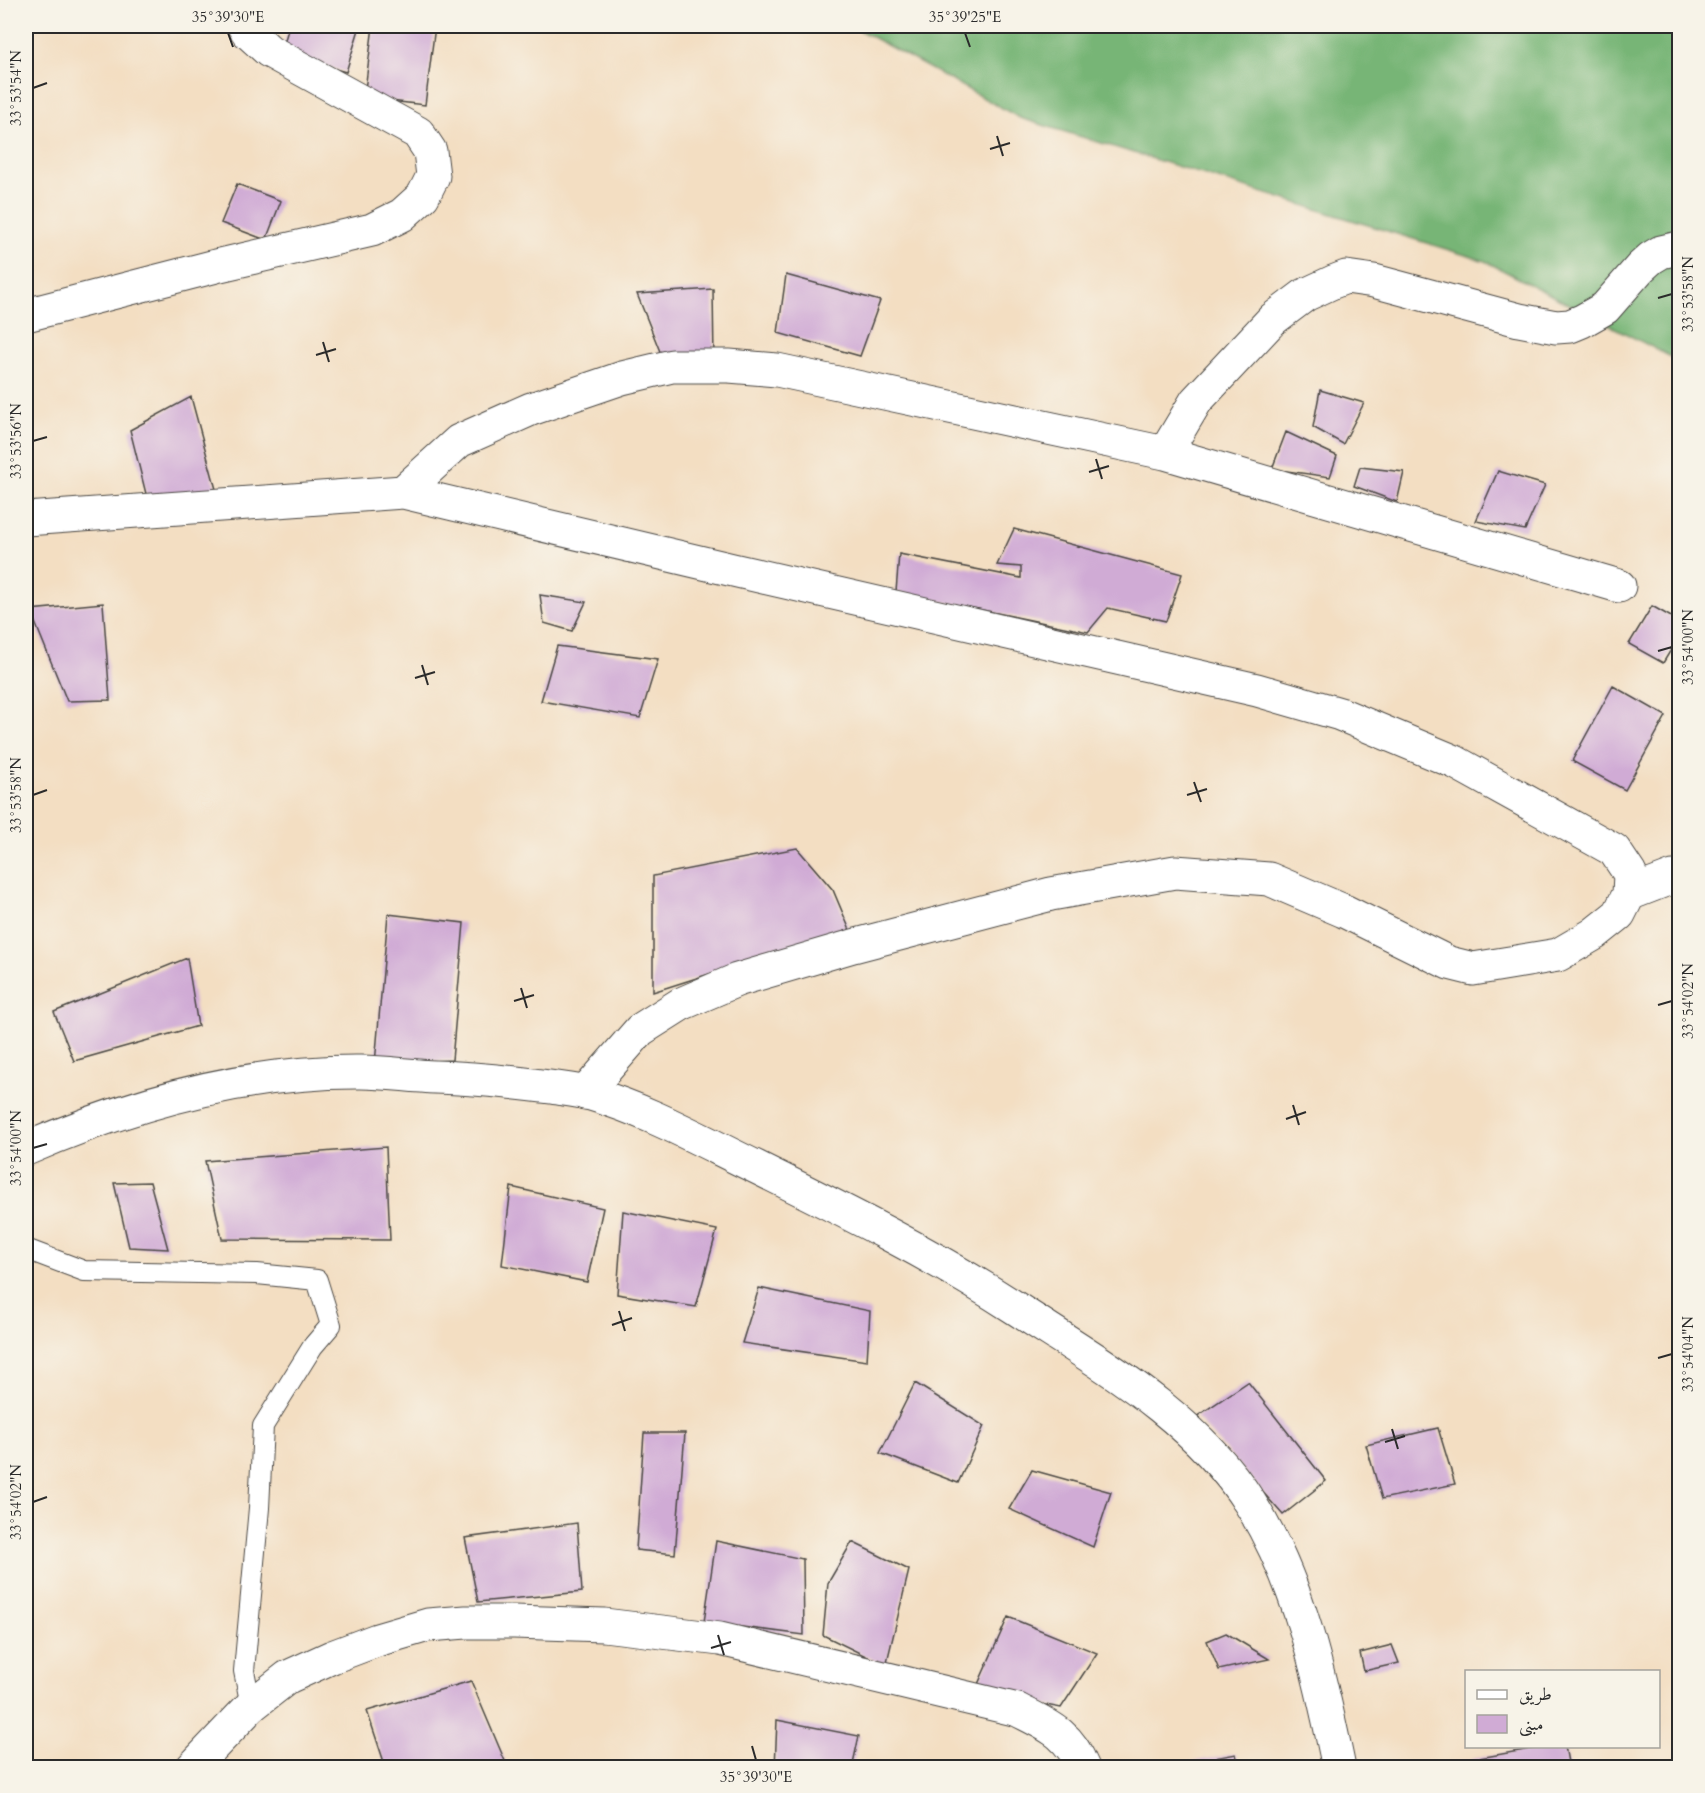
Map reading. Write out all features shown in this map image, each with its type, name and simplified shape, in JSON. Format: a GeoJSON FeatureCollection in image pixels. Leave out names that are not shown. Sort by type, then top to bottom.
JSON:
{"type":"FeatureCollection","features":[{"type":"Feature","properties":{"kind":"street"},"geometry":{"type":"LineString","coordinates":[[26,315],[216,266],[372,230],[402,215],[423,196],[433,176],[430,151],[418,133],[268,51],[244,26]]}},
{"type":"Feature","properties":{"kind":"street"},"geometry":{"type":"LineString","coordinates":[[1165,453],[1196,401],[1273,319],[1305,295],[1333,282],[1346,277],[1374,281],[1519,320],[1556,327],[1570,326],[1605,308],[1640,267],[1652,258],[1661,252],[1680,250]]}},
{"type":"Feature","properties":{"kind":"street"},"geometry":{"type":"LineString","coordinates":[[403,492],[459,441],[531,409],[622,378],[672,366],[729,366],[777,370],[1165,453],[1619,586]]}},
{"type":"Feature","properties":{"kind":"street"},"geometry":{"type":"LineString","coordinates":[[26,519],[403,492],[1234,685],[1340,714],[1455,762],[1614,850],[1630,874],[1629,894],[1619,914],[1594,934],[1558,955],[1473,969],[1449,963],[1344,911],[1269,879],[1175,872],[1051,894],[853,946],[737,980],[681,1004],[640,1030],[585,1093]]}},
{"type":"Feature","properties":{"kind":"street"},"geometry":{"type":"LineString","coordinates":[[1629,894],[1673,877],[1680,879]]}},
{"type":"Feature","properties":{"kind":"street"},"geometry":{"type":"LineString","coordinates":[[26,1149],[103,1118],[158,1100],[224,1085],[287,1076],[361,1072],[466,1078],[529,1084],[585,1093],[631,1107],[678,1129],[837,1207],[982,1286],[1145,1394],[1211,1453],[1248,1501],[1272,1543],[1291,1584],[1312,1646],[1339,1767]]}},
{"type":"Feature","properties":{"kind":"street"},"geometry":{"type":"LineString","coordinates":[[192,1767],[251,1706],[288,1677],[377,1640],[429,1625],[466,1622],[604,1625],[720,1639],[1018,1710],[1057,1730],[1077,1753],[1083,1767]]}},
{"type":"Feature","properties":{"kind":"lane"},"geometry":{"type":"LineString","coordinates":[[26,1249],[84,1271],[257,1274],[317,1280],[331,1325],[314,1346],[263,1426],[259,1508],[244,1671],[251,1706]]}},
{"type":"Feature","properties":{"kind":"green space"},"geometry":{"type":"Polygon","coordinates":[[[852,26],[1679,26],[1679,361],[1485,261],[1020,118],[852,26]]]}},
{"type":"Feature","properties":{"kind":"building"},"geometry":{"type":"Polygon","coordinates":[[[289,26],[360,26],[346,72],[281,54],[289,26]]]}},
{"type":"Feature","properties":{"kind":"building"},"geometry":{"type":"Polygon","coordinates":[[[373,26],[435,26],[425,105],[364,98],[373,26]]]}},
{"type":"Feature","properties":{"kind":"building"},"geometry":{"type":"Polygon","coordinates":[[[237,184],[281,201],[266,240],[221,223],[237,184]]]}},
{"type":"Feature","properties":{"kind":"building"},"geometry":{"type":"Polygon","coordinates":[[[786,275],[880,301],[860,356],[778,333],[786,275]]]}},
{"type":"Feature","properties":{"kind":"building"},"geometry":{"type":"Polygon","coordinates":[[[713,289],[714,361],[665,364],[637,294],[713,289]]]}},
{"type":"Feature","properties":{"kind":"building"},"geometry":{"type":"Polygon","coordinates":[[[1320,390],[1364,403],[1343,444],[1313,427],[1320,390]]]}},
{"type":"Feature","properties":{"kind":"building"},"geometry":{"type":"Polygon","coordinates":[[[191,397],[217,493],[149,506],[130,430],[191,397]]]}},
{"type":"Feature","properties":{"kind":"building"},"geometry":{"type":"Polygon","coordinates":[[[1286,432],[1337,456],[1330,477],[1272,469],[1286,432]]]}},
{"type":"Feature","properties":{"kind":"building"},"geometry":{"type":"Polygon","coordinates":[[[1360,467],[1404,472],[1397,502],[1354,486],[1360,467]]]}},
{"type":"Feature","properties":{"kind":"building"},"geometry":{"type":"Polygon","coordinates":[[[1498,471],[1545,485],[1525,530],[1476,521],[1498,471]]]}},
{"type":"Feature","properties":{"kind":"building"},"geometry":{"type":"Polygon","coordinates":[[[1014,529],[1182,574],[1166,621],[1108,608],[1088,632],[896,592],[899,554],[1021,578],[1021,567],[997,565],[1014,529]]]}},
{"type":"Feature","properties":{"kind":"building"},"geometry":{"type":"Polygon","coordinates":[[[540,595],[586,602],[572,631],[544,623],[540,595]]]}},
{"type":"Feature","properties":{"kind":"building"},"geometry":{"type":"Polygon","coordinates":[[[103,603],[110,700],[67,701],[30,610],[103,603]]]}},
{"type":"Feature","properties":{"kind":"building"},"geometry":{"type":"Polygon","coordinates":[[[1652,606],[1680,622],[1680,635],[1663,663],[1629,644],[1652,606]]]}},
{"type":"Feature","properties":{"kind":"building"},"geometry":{"type":"Polygon","coordinates":[[[557,646],[658,659],[640,718],[541,701],[557,646]]]}},
{"type":"Feature","properties":{"kind":"building"},"geometry":{"type":"Polygon","coordinates":[[[1613,686],[1666,716],[1625,790],[1572,761],[1613,686]]]}},
{"type":"Feature","properties":{"kind":"building"},"geometry":{"type":"Polygon","coordinates":[[[797,848],[833,890],[852,935],[734,966],[653,992],[653,876],[797,848]]]}},
{"type":"Feature","properties":{"kind":"building"},"geometry":{"type":"Polygon","coordinates":[[[388,914],[464,923],[452,1060],[375,1064],[388,914]]]}},
{"type":"Feature","properties":{"kind":"building"},"geometry":{"type":"Polygon","coordinates":[[[187,958],[198,1026],[74,1061],[54,1012],[187,958]]]}},
{"type":"Feature","properties":{"kind":"building"},"geometry":{"type":"Polygon","coordinates":[[[386,1147],[390,1240],[222,1239],[205,1161],[386,1147]]]}},
{"type":"Feature","properties":{"kind":"building"},"geometry":{"type":"Polygon","coordinates":[[[150,1182],[168,1249],[129,1247],[114,1183],[150,1182]]]}},
{"type":"Feature","properties":{"kind":"building"},"geometry":{"type":"Polygon","coordinates":[[[511,1187],[603,1208],[587,1282],[502,1265],[511,1187]]]}},
{"type":"Feature","properties":{"kind":"building"},"geometry":{"type":"Polygon","coordinates":[[[623,1211],[717,1230],[696,1307],[617,1294],[623,1211]]]}},
{"type":"Feature","properties":{"kind":"building"},"geometry":{"type":"Polygon","coordinates":[[[759,1288],[870,1311],[867,1361],[742,1343],[759,1288]]]}},
{"type":"Feature","properties":{"kind":"building"},"geometry":{"type":"Polygon","coordinates":[[[1248,1382],[1326,1481],[1283,1515],[1196,1417],[1248,1382]]]}},
{"type":"Feature","properties":{"kind":"building"},"geometry":{"type":"Polygon","coordinates":[[[915,1383],[984,1426],[958,1483],[880,1453],[915,1383]]]}},
{"type":"Feature","properties":{"kind":"building"},"geometry":{"type":"Polygon","coordinates":[[[1438,1428],[1455,1484],[1382,1499],[1366,1445],[1438,1428]]]}},
{"type":"Feature","properties":{"kind":"building"},"geometry":{"type":"Polygon","coordinates":[[[644,1433],[685,1433],[675,1554],[636,1550],[644,1433]]]}},
{"type":"Feature","properties":{"kind":"building"},"geometry":{"type":"Polygon","coordinates":[[[1032,1470],[1111,1492],[1093,1547],[1009,1509],[1032,1470]]]}},
{"type":"Feature","properties":{"kind":"building"},"geometry":{"type":"Polygon","coordinates":[[[577,1523],[582,1592],[478,1602],[465,1538],[577,1523]]]}},
{"type":"Feature","properties":{"kind":"building"},"geometry":{"type":"Polygon","coordinates":[[[716,1541],[803,1559],[804,1635],[704,1622],[716,1541]]]}},
{"type":"Feature","properties":{"kind":"building"},"geometry":{"type":"Polygon","coordinates":[[[852,1542],[909,1570],[886,1666],[823,1635],[828,1583],[852,1542]]]}},
{"type":"Feature","properties":{"kind":"building"},"geometry":{"type":"Polygon","coordinates":[[[1008,1617],[1097,1653],[1061,1708],[975,1691],[1008,1617]]]}},
{"type":"Feature","properties":{"kind":"building"},"geometry":{"type":"Polygon","coordinates":[[[1226,1633],[1269,1659],[1219,1670],[1207,1641],[1226,1633]]]}},
{"type":"Feature","properties":{"kind":"building"},"geometry":{"type":"Polygon","coordinates":[[[1392,1645],[1399,1663],[1364,1671],[1360,1653],[1392,1645]]]}},
{"type":"Feature","properties":{"kind":"building"},"geometry":{"type":"Polygon","coordinates":[[[471,1681],[505,1761],[488,1768],[386,1768],[367,1711],[471,1681]]]}},
{"type":"Feature","properties":{"kind":"building"},"geometry":{"type":"Polygon","coordinates":[[[777,1720],[859,1736],[852,1768],[775,1768],[777,1720]]]}},
{"type":"Feature","properties":{"kind":"building"},"geometry":{"type":"Polygon","coordinates":[[[1536,1748],[1565,1748],[1569,1768],[1423,1768],[1536,1748]]]}},
{"type":"Feature","properties":{"kind":"building"},"geometry":{"type":"Polygon","coordinates":[[[1236,1754],[1239,1768],[1171,1768],[1171,1766],[1236,1754]]]}}]}
